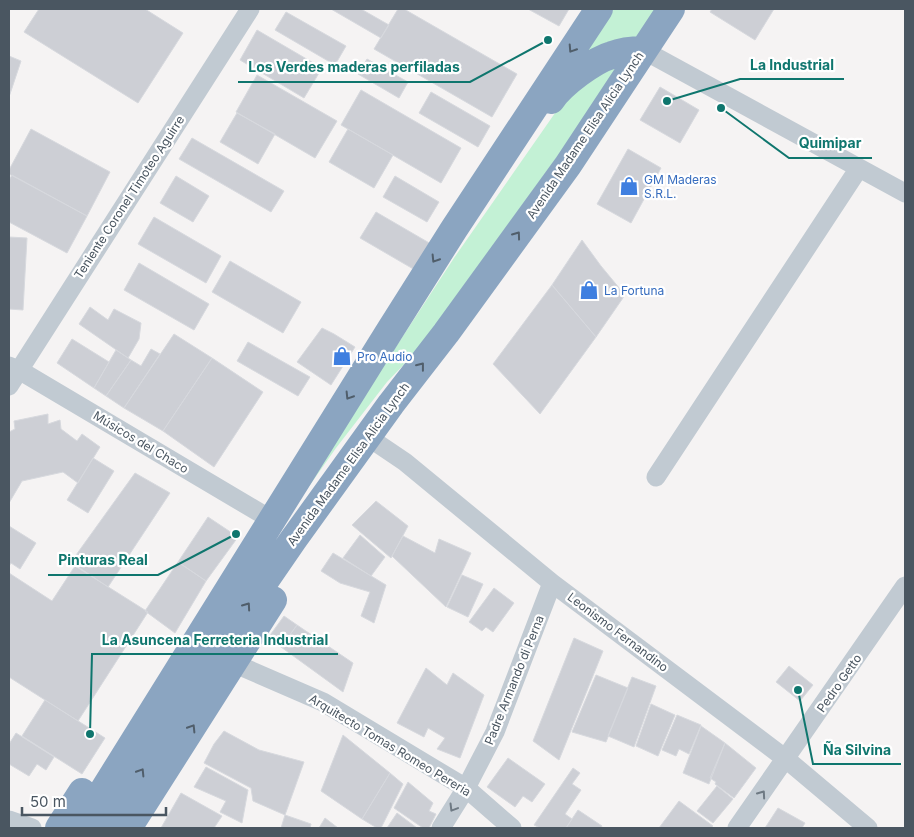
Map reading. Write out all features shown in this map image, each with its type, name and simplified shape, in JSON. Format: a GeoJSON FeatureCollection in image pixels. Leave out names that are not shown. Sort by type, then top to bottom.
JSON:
{"type":"FeatureCollection","features":[{"type":"Feature","properties":{"kind":"highway"},"geometry":{"type":"LineString","coordinates":[[80,828],[454,229],[599,9]]}},
{"type":"Feature","properties":{"kind":"highway","name":"Avenida Madame Elisa Alicia Lynch"},"geometry":{"type":"LineString","coordinates":[[106,828],[214,655],[293,540],[568,165],[671,9]]}},
{"type":"Feature","properties":{"kind":"highway"},"geometry":{"type":"LineString","coordinates":[[454,229],[476,210],[556,92],[583,71],[610,55],[632,50],[643,50]]}},
{"type":"Feature","properties":{"kind":"highway"},"geometry":{"type":"LineString","coordinates":[[59,828],[229,559],[238,546],[247,538],[269,524]]}},
{"type":"Feature","properties":{"kind":"highway"},"geometry":{"type":"LineString","coordinates":[[128,828],[284,583],[293,540]]}},
{"type":"Feature","properties":{"kind":"street","name":"Teniente Coronel Timoteo Aguirre"},"geometry":{"type":"LineString","coordinates":[[9,386],[14,368],[250,9]]}},
{"type":"Feature","properties":{"kind":"street"},"geometry":{"type":"LineString","coordinates":[[643,50],[905,193]]}},
{"type":"Feature","properties":{"kind":"street"},"geometry":{"type":"LineString","coordinates":[[656,477],[859,168]]}},
{"type":"Feature","properties":{"kind":"street","name":"Músicos del Chaco"},"geometry":{"type":"LineString","coordinates":[[14,368],[269,524]]}},
{"type":"Feature","properties":{"kind":"street","name":"Leonismo Fernandino"},"geometry":{"type":"LineString","coordinates":[[368,437],[405,462],[552,583],[786,759],[868,828]]}},
{"type":"Feature","properties":{"kind":"street","name":"Padre Armando di Perna"},"geometry":{"type":"LineString","coordinates":[[441,828],[466,788],[496,732],[552,583]]}},
{"type":"Feature","properties":{"kind":"street","name":"Pedro Getto"},"geometry":{"type":"LineString","coordinates":[[737,828],[905,586]]}},
{"type":"Feature","properties":{"kind":"street","name":"Arquitecto Tomas Romeo Pereria"},"geometry":{"type":"LineString","coordinates":[[233,664],[323,702],[466,788],[512,828]]}},
{"type":"Feature","properties":{"kind":"street"},"geometry":{"type":"LineString","coordinates":[[9,820],[32,828]]}},
{"type":"Feature","properties":{"kind":"green space"},"geometry":{"type":"Polygon","coordinates":[[[613,9],[657,9],[639,36],[577,65],[613,9]]]}},
{"type":"Feature","properties":{"kind":"green space"},"geometry":{"type":"Polygon","coordinates":[[[623,59],[586,117],[415,353],[387,382],[336,448],[286,519],[284,518],[454,258],[562,103],[577,85],[623,59]]]}},
{"type":"Feature","properties":{"kind":"building"},"geometry":{"type":"Polygon","coordinates":[[[39,9],[145,9],[183,33],[138,103],[24,32],[39,9]]]}},
{"type":"Feature","properties":{"kind":"building"},"geometry":{"type":"Polygon","coordinates":[[[331,9],[361,9],[389,25],[381,38],[331,9]]]}},
{"type":"Feature","properties":{"kind":"building"},"geometry":{"type":"Polygon","coordinates":[[[398,9],[404,9],[517,74],[492,117],[374,49],[398,9]]]}},
{"type":"Feature","properties":{"kind":"building"},"geometry":{"type":"Polygon","coordinates":[[[528,9],[569,9],[559,26],[528,9]]]}},
{"type":"Feature","properties":{"kind":"building"},"geometry":{"type":"Polygon","coordinates":[[[712,9],[774,9],[755,40],[710,12],[712,9]]]}},
{"type":"Feature","properties":{"kind":"building"},"geometry":{"type":"Polygon","coordinates":[[[286,12],[346,46],[335,65],[275,30],[286,12]]]}},
{"type":"Feature","properties":{"kind":"building"},"geometry":{"type":"Polygon","coordinates":[[[257,30],[322,68],[304,98],[240,60],[257,30]]]}},
{"type":"Feature","properties":{"kind":"building"},"geometry":{"type":"Polygon","coordinates":[[[9,56],[21,61],[9,97],[9,56]]]}},
{"type":"Feature","properties":{"kind":"building"},"geometry":{"type":"Polygon","coordinates":[[[367,59],[408,82],[399,98],[358,74],[367,59]]]}},
{"type":"Feature","properties":{"kind":"building"},"geometry":{"type":"Polygon","coordinates":[[[257,75],[337,121],[315,158],[236,112],[257,75]]]}},
{"type":"Feature","properties":{"kind":"building"},"geometry":{"type":"Polygon","coordinates":[[[660,87],[699,110],[680,143],[640,120],[660,87]]]}},
{"type":"Feature","properties":{"kind":"building"},"geometry":{"type":"Polygon","coordinates":[[[361,90],[461,148],[441,183],[341,125],[361,90]]]}},
{"type":"Feature","properties":{"kind":"building"},"geometry":{"type":"Polygon","coordinates":[[[431,92],[490,126],[478,147],[419,113],[431,92]]]}},
{"type":"Feature","properties":{"kind":"building"},"geometry":{"type":"Polygon","coordinates":[[[237,113],[275,134],[258,164],[220,142],[237,113]]]}},
{"type":"Feature","properties":{"kind":"building"},"geometry":{"type":"Polygon","coordinates":[[[31,129],[110,172],[87,216],[9,174],[9,170],[31,129]]]}},
{"type":"Feature","properties":{"kind":"building"},"geometry":{"type":"Polygon","coordinates":[[[348,129],[393,155],[374,188],[329,162],[348,129]]]}},
{"type":"Feature","properties":{"kind":"building"},"geometry":{"type":"Polygon","coordinates":[[[192,138],[284,191],[271,212],[179,159],[192,138]]]}},
{"type":"Feature","properties":{"kind":"building","name":"GM Maderas S.R.L."},"geometry":{"type":"Polygon","coordinates":[[[628,149],[661,168],[631,223],[597,204],[628,149]]]}},
{"type":"Feature","properties":{"kind":"building"},"geometry":{"type":"Polygon","coordinates":[[[12,175],[87,216],[67,253],[9,222],[9,180],[12,175]]]}},
{"type":"Feature","properties":{"kind":"building"},"geometry":{"type":"Polygon","coordinates":[[[176,176],[209,196],[193,222],[160,203],[176,176]]]}},
{"type":"Feature","properties":{"kind":"building"},"geometry":{"type":"Polygon","coordinates":[[[395,176],[439,202],[427,222],[383,197],[395,176]]]}},
{"type":"Feature","properties":{"kind":"building"},"geometry":{"type":"Polygon","coordinates":[[[376,212],[431,244],[415,270],[360,238],[376,212]]]}},
{"type":"Feature","properties":{"kind":"building"},"geometry":{"type":"Polygon","coordinates":[[[154,217],[221,256],[206,283],[138,244],[154,217]]]}},
{"type":"Feature","properties":{"kind":"building"},"geometry":{"type":"Polygon","coordinates":[[[9,237],[27,238],[23,310],[9,309],[9,237]]]}},
{"type":"Feature","properties":{"kind":"building","name":"La Fortuna"},"geometry":{"type":"Polygon","coordinates":[[[582,240],[625,295],[596,337],[552,285],[582,240]]]}},
{"type":"Feature","properties":{"kind":"building"},"geometry":{"type":"Polygon","coordinates":[[[230,261],[301,302],[283,333],[212,292],[230,261]]]}},
{"type":"Feature","properties":{"kind":"building"},"geometry":{"type":"Polygon","coordinates":[[[139,263],[209,304],[194,330],[124,290],[139,263]]]}},
{"type":"Feature","properties":{"kind":"building"},"geometry":{"type":"Polygon","coordinates":[[[552,285],[596,337],[540,414],[493,364],[552,285]]]}},
{"type":"Feature","properties":{"kind":"building"},"geometry":{"type":"Polygon","coordinates":[[[90,307],[108,320],[114,309],[141,323],[139,339],[128,358],[79,324],[90,307]]]}},
{"type":"Feature","properties":{"kind":"building"},"geometry":{"type":"Polygon","coordinates":[[[322,328],[355,347],[331,385],[297,362],[322,328]]]}},
{"type":"Feature","properties":{"kind":"building"},"geometry":{"type":"Polygon","coordinates":[[[174,334],[212,358],[163,431],[124,408],[174,334]]]}},
{"type":"Feature","properties":{"kind":"building"},"geometry":{"type":"Polygon","coordinates":[[[72,339],[109,362],[94,388],[57,363],[72,339]]]}},
{"type":"Feature","properties":{"kind":"building"},"geometry":{"type":"Polygon","coordinates":[[[248,342],[310,377],[298,396],[237,361],[248,342]]]}},
{"type":"Feature","properties":{"kind":"building"},"geometry":{"type":"Polygon","coordinates":[[[151,349],[160,354],[124,408],[106,396],[131,360],[141,366],[151,349]]]}},
{"type":"Feature","properties":{"kind":"building"},"geometry":{"type":"Polygon","coordinates":[[[116,350],[131,360],[106,396],[94,388],[116,350]]]}},
{"type":"Feature","properties":{"kind":"building"},"geometry":{"type":"Polygon","coordinates":[[[212,358],[263,392],[214,467],[163,431],[212,358]]]}},
{"type":"Feature","properties":{"kind":"building"},"geometry":{"type":"Polygon","coordinates":[[[48,414],[48,424],[60,420],[61,429],[77,441],[82,434],[100,447],[78,483],[63,472],[22,481],[9,503],[9,432],[15,429],[14,421],[48,414]]]}},
{"type":"Feature","properties":{"kind":"building"},"geometry":{"type":"Polygon","coordinates":[[[93,458],[114,471],[88,513],[67,500],[93,458]]]}},
{"type":"Feature","properties":{"kind":"building"},"geometry":{"type":"Polygon","coordinates":[[[135,473],[170,493],[108,587],[71,562],[135,473]]]}},
{"type":"Feature","properties":{"kind":"building"},"geometry":{"type":"Polygon","coordinates":[[[376,501],[408,526],[391,558],[352,525],[376,501]]]}},
{"type":"Feature","properties":{"kind":"building"},"geometry":{"type":"Polygon","coordinates":[[[208,517],[238,537],[206,581],[178,562],[208,517]]]}},
{"type":"Feature","properties":{"kind":"building"},"geometry":{"type":"Polygon","coordinates":[[[9,526],[36,543],[20,569],[11,563],[9,566],[9,526]]]}},
{"type":"Feature","properties":{"kind":"building"},"geometry":{"type":"Polygon","coordinates":[[[360,535],[385,557],[371,576],[343,558],[360,535]]]}},
{"type":"Feature","properties":{"kind":"building"},"geometry":{"type":"Polygon","coordinates":[[[403,536],[435,553],[439,539],[471,553],[446,607],[392,556],[403,536]]]}},
{"type":"Feature","properties":{"kind":"building"},"geometry":{"type":"Polygon","coordinates":[[[333,553],[386,585],[374,623],[361,616],[370,592],[340,583],[321,571],[333,553]]]}},
{"type":"Feature","properties":{"kind":"building"},"geometry":{"type":"Polygon","coordinates":[[[178,562],[206,581],[175,633],[145,611],[178,562]]]}},
{"type":"Feature","properties":{"kind":"building"},"geometry":{"type":"Polygon","coordinates":[[[75,566],[148,612],[78,721],[9,677],[9,573],[52,601],[75,566]]]}},
{"type":"Feature","properties":{"kind":"building"},"geometry":{"type":"Polygon","coordinates":[[[462,575],[483,584],[468,617],[447,607],[462,575]]]}},
{"type":"Feature","properties":{"kind":"building"},"geometry":{"type":"Polygon","coordinates":[[[494,588],[514,603],[493,632],[486,627],[482,631],[469,622],[494,588]]]}},
{"type":"Feature","properties":{"kind":"building"},"geometry":{"type":"Polygon","coordinates":[[[284,616],[297,625],[281,647],[268,638],[284,616]]]}},
{"type":"Feature","properties":{"kind":"building"},"geometry":{"type":"Polygon","coordinates":[[[297,625],[353,663],[343,692],[281,647],[297,625]]]}},
{"type":"Feature","properties":{"kind":"building"},"geometry":{"type":"Polygon","coordinates":[[[574,638],[603,651],[559,760],[533,741],[574,638]]]}},
{"type":"Feature","properties":{"kind":"building"},"geometry":{"type":"Polygon","coordinates":[[[789,666],[813,685],[800,701],[776,682],[789,666]]]}},
{"type":"Feature","properties":{"kind":"building"},"geometry":{"type":"Polygon","coordinates":[[[426,668],[447,685],[453,673],[484,695],[460,758],[437,749],[445,738],[428,728],[424,737],[397,723],[426,668]]]}},
{"type":"Feature","properties":{"kind":"building"},"geometry":{"type":"Polygon","coordinates":[[[596,675],[628,688],[606,742],[572,732],[596,675]]]}},
{"type":"Feature","properties":{"kind":"building"},"geometry":{"type":"Polygon","coordinates":[[[632,677],[656,686],[634,747],[608,736],[632,677]]]}},
{"type":"Feature","properties":{"kind":"building"},"geometry":{"type":"Polygon","coordinates":[[[45,700],[105,738],[82,774],[22,736],[45,700]]]}},
{"type":"Feature","properties":{"kind":"building"},"geometry":{"type":"Polygon","coordinates":[[[651,704],[675,715],[658,756],[636,746],[651,704]]]}},
{"type":"Feature","properties":{"kind":"building"},"geometry":{"type":"Polygon","coordinates":[[[677,715],[701,725],[689,754],[679,749],[676,756],[662,750],[677,715]]]}},
{"type":"Feature","properties":{"kind":"building"},"geometry":{"type":"Polygon","coordinates":[[[701,726],[725,743],[709,784],[683,773],[701,726]]]}},
{"type":"Feature","properties":{"kind":"building"},"geometry":{"type":"Polygon","coordinates":[[[224,731],[259,750],[304,762],[285,815],[253,801],[251,788],[204,763],[214,744],[224,731]]]}},
{"type":"Feature","properties":{"kind":"building"},"geometry":{"type":"Polygon","coordinates":[[[16,733],[54,757],[46,770],[37,764],[29,776],[9,764],[9,744],[16,733]]]}},
{"type":"Feature","properties":{"kind":"building"},"geometry":{"type":"Polygon","coordinates":[[[343,735],[390,773],[362,819],[321,791],[343,735]]]}},
{"type":"Feature","properties":{"kind":"building"},"geometry":{"type":"Polygon","coordinates":[[[725,743],[756,768],[734,798],[710,778],[725,743]]]}},
{"type":"Feature","properties":{"kind":"building"},"geometry":{"type":"Polygon","coordinates":[[[508,758],[545,784],[532,802],[523,796],[515,807],[487,787],[508,758]]]}},
{"type":"Feature","properties":{"kind":"building"},"geometry":{"type":"Polygon","coordinates":[[[206,767],[248,790],[242,823],[220,812],[226,801],[194,787],[206,767]]]}},
{"type":"Feature","properties":{"kind":"building"},"geometry":{"type":"Polygon","coordinates":[[[573,768],[580,773],[572,784],[581,790],[565,814],[572,819],[566,828],[540,828],[534,825],[573,768]]]}},
{"type":"Feature","properties":{"kind":"building"},"geometry":{"type":"Polygon","coordinates":[[[390,773],[403,784],[381,828],[377,828],[362,819],[390,773]]]}},
{"type":"Feature","properties":{"kind":"building"},"geometry":{"type":"Polygon","coordinates":[[[408,782],[433,803],[429,811],[436,814],[429,828],[423,828],[394,808],[408,782]]]}},
{"type":"Feature","properties":{"kind":"building"},"geometry":{"type":"Polygon","coordinates":[[[717,786],[733,799],[713,823],[697,811],[717,786]]]}},
{"type":"Feature","properties":{"kind":"building"},"geometry":{"type":"Polygon","coordinates":[[[181,793],[222,816],[214,828],[161,828],[181,793]]]}},
{"type":"Feature","properties":{"kind":"building"},"geometry":{"type":"Polygon","coordinates":[[[679,801],[713,826],[711,828],[659,828],[679,801]]]}},
{"type":"Feature","properties":{"kind":"building"},"geometry":{"type":"Polygon","coordinates":[[[778,808],[805,823],[802,828],[765,828],[778,808]]]}},
{"type":"Feature","properties":{"kind":"building"},"geometry":{"type":"Polygon","coordinates":[[[578,810],[602,826],[601,828],[566,828],[578,810]]]}},
{"type":"Feature","properties":{"kind":"building"},"geometry":{"type":"Polygon","coordinates":[[[397,813],[417,828],[387,828],[397,813]]]}},
{"type":"Feature","properties":{"kind":"building"},"geometry":{"type":"Polygon","coordinates":[[[285,815],[311,824],[310,828],[281,828],[285,815]]]}},
{"type":"Feature","properties":{"kind":"building"},"geometry":{"type":"Polygon","coordinates":[[[325,818],[338,828],[319,828],[325,818]]]}},
{"type":"Feature","properties":{"kind":"place","name":"Los Verdes maderas perfiladas"},"geometry":{"type":"Point","coordinates":[548,40]}},
{"type":"Feature","properties":{"kind":"place","name":"La Industrial"},"geometry":{"type":"Point","coordinates":[667,101]}},
{"type":"Feature","properties":{"kind":"place","name":"Quimipar"},"geometry":{"type":"Point","coordinates":[721,108]}},
{"type":"Feature","properties":{"kind":"place","name":"GM Maderas S.R.L."},"geometry":{"type":"Point","coordinates":[629,186]}},
{"type":"Feature","properties":{"kind":"place","name":"La Fortuna"},"geometry":{"type":"Point","coordinates":[589,290]}},
{"type":"Feature","properties":{"kind":"place","name":"Pro Audio"},"geometry":{"type":"Point","coordinates":[342,356]}},
{"type":"Feature","properties":{"kind":"place","name":"Pinturas Real"},"geometry":{"type":"Point","coordinates":[236,534]}},
{"type":"Feature","properties":{"kind":"place","name":"Ña Silvina"},"geometry":{"type":"Point","coordinates":[798,690]}},
{"type":"Feature","properties":{"kind":"place","name":"La Asuncena Ferreteria Industrial"},"geometry":{"type":"Point","coordinates":[90,734]}}]}
